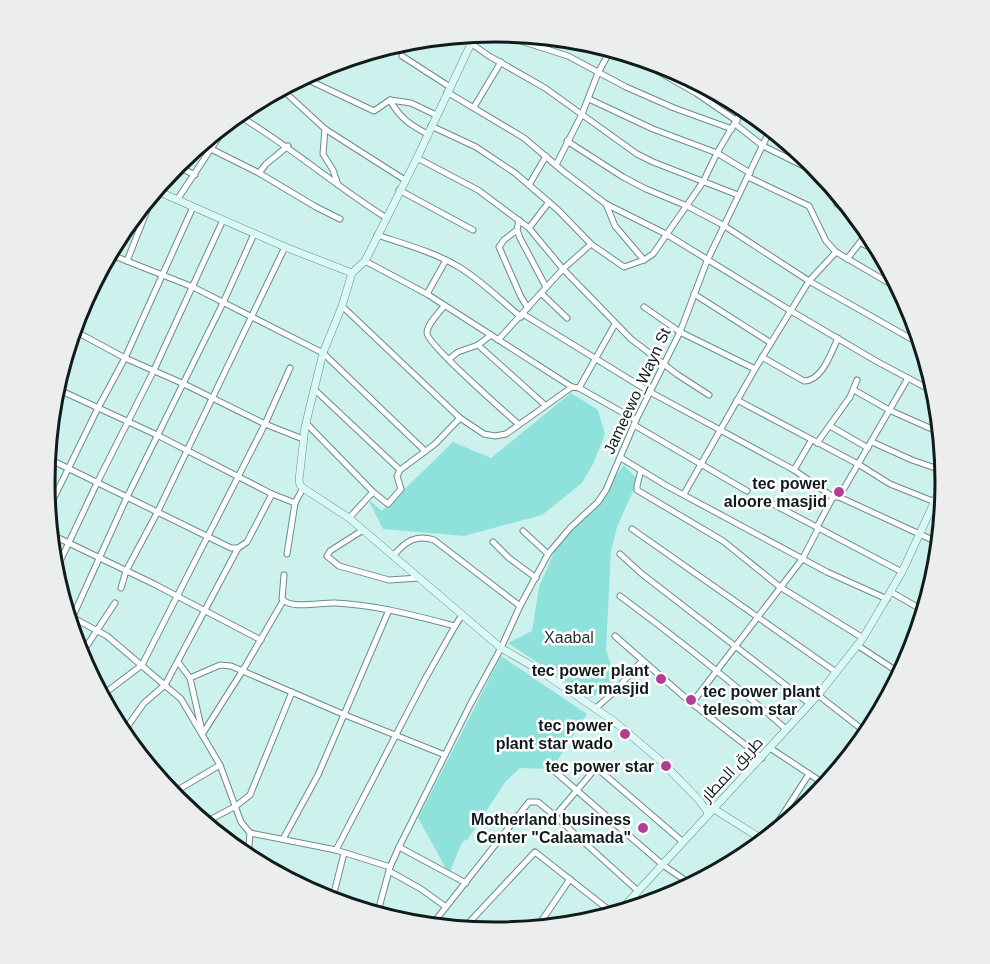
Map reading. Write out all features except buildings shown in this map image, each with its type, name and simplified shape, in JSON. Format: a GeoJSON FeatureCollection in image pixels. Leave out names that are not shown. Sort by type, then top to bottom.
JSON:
{"type":"FeatureCollection","features":[{"type":"Feature","properties":{"kind":"street"},"geometry":{"type":"LineString","coordinates":[[738,195],[637,154],[545,88],[471,43],[365,261],[352,273],[342,306],[323,353],[306,423],[298,480],[303,488],[349,518],[501,648],[596,708],[661,761],[711,811],[757,835]]}},
{"type":"Feature","properties":{"kind":"street"},"geometry":{"type":"LineString","coordinates":[[527,43],[568,56],[598,73],[683,112],[734,125]]}},
{"type":"Feature","properties":{"kind":"street"},"geometry":{"type":"LineString","coordinates":[[402,56],[448,90],[537,148],[606,204],[666,234],[791,311],[925,387]]}},
{"type":"Feature","properties":{"kind":"street"},"geometry":{"type":"LineString","coordinates":[[556,165],[582,114],[607,56]]}},
{"type":"Feature","properties":{"kind":"street"},"geometry":{"type":"LineString","coordinates":[[474,107],[501,62]]}},
{"type":"Feature","properties":{"kind":"street"},"geometry":{"type":"LineString","coordinates":[[670,78],[696,93],[763,146],[798,163]]}},
{"type":"Feature","properties":{"kind":"street"},"geometry":{"type":"LineString","coordinates":[[312,82],[374,111],[390,100],[408,102],[436,115]]}},
{"type":"Feature","properties":{"kind":"street"},"geometry":{"type":"LineString","coordinates":[[287,94],[325,129],[405,180]]}},
{"type":"Feature","properties":{"kind":"street"},"geometry":{"type":"LineString","coordinates":[[589,99],[653,129],[717,153],[749,175],[809,206],[826,241],[836,252],[887,282]]}},
{"type":"Feature","properties":{"kind":"street"},"geometry":{"type":"LineString","coordinates":[[390,100],[397,113],[414,127],[430,130],[476,147],[529,185],[591,244],[622,266],[644,260],[653,254],[703,182],[739,116]]}},
{"type":"Feature","properties":{"kind":"street"},"geometry":{"type":"LineString","coordinates":[[246,120],[288,146],[338,185],[385,217]]}},
{"type":"Feature","properties":{"kind":"street"},"geometry":{"type":"LineString","coordinates":[[325,129],[322,154],[333,170],[338,185]]}},
{"type":"Feature","properties":{"kind":"street","name":"Jameewo_Wayn St"},"geometry":{"type":"LineString","coordinates":[[379,906],[389,869],[399,847],[548,554],[570,528],[598,502],[606,490],[635,423],[680,332],[723,225],[767,136]]}},
{"type":"Feature","properties":{"kind":"street"},"geometry":{"type":"LineString","coordinates":[[567,141],[623,177],[723,225],[809,280],[911,339]]}},
{"type":"Feature","properties":{"kind":"street"},"geometry":{"type":"LineString","coordinates":[[177,200],[215,143]]}},
{"type":"Feature","properties":{"kind":"street"},"geometry":{"type":"LineString","coordinates":[[259,173],[266,164],[288,146]]}},
{"type":"Feature","properties":{"kind":"street"},"geometry":{"type":"LineString","coordinates":[[211,149],[340,219]]}},
{"type":"Feature","properties":{"kind":"street"},"geometry":{"type":"LineString","coordinates":[[529,185],[546,156]]}},
{"type":"Feature","properties":{"kind":"street"},"geometry":{"type":"LineString","coordinates":[[417,158],[477,190],[529,228],[563,269],[631,339],[709,395]]}},
{"type":"Feature","properties":{"kind":"street"},"geometry":{"type":"LineString","coordinates":[[185,170],[195,175]]}},
{"type":"Feature","properties":{"kind":"street"},"geometry":{"type":"LineString","coordinates":[[399,190],[473,230]]}},
{"type":"Feature","properties":{"kind":"street"},"geometry":{"type":"LineString","coordinates":[[163,194],[254,234],[352,273]]}},
{"type":"Feature","properties":{"kind":"street"},"geometry":{"type":"LineString","coordinates":[[529,228],[549,202]]}},
{"type":"Feature","properties":{"kind":"street"},"geometry":{"type":"LineString","coordinates":[[606,204],[615,226],[644,260]]}},
{"type":"Feature","properties":{"kind":"street"},"geometry":{"type":"LineString","coordinates":[[55,494],[98,408],[126,358],[193,207]]}},
{"type":"Feature","properties":{"kind":"street"},"geometry":{"type":"LineString","coordinates":[[127,261],[145,215]]}},
{"type":"Feature","properties":{"kind":"street"},"geometry":{"type":"LineString","coordinates":[[62,558],[154,370],[223,220]]}},
{"type":"Feature","properties":{"kind":"street"},"geometry":{"type":"LineString","coordinates":[[519,220],[517,230],[546,287]]}},
{"type":"Feature","properties":{"kind":"street"},"geometry":{"type":"LineString","coordinates":[[517,230],[499,247],[528,308]]}},
{"type":"Feature","properties":{"kind":"street"},"geometry":{"type":"LineString","coordinates":[[75,612],[127,497],[223,303],[254,234]]}},
{"type":"Feature","properties":{"kind":"street"},"geometry":{"type":"LineString","coordinates":[[376,235],[446,260],[483,283],[522,315],[650,392],[794,470],[836,497],[931,540]]}},
{"type":"Feature","properties":{"kind":"street"},"geometry":{"type":"LineString","coordinates":[[847,259],[861,243],[865,245]]}},
{"type":"Feature","properties":{"kind":"street"},"geometry":{"type":"LineString","coordinates":[[498,340],[563,269],[591,244]]}},
{"type":"Feature","properties":{"kind":"street"},"geometry":{"type":"LineString","coordinates":[[121,588],[126,571],[188,450],[285,247]]}},
{"type":"Feature","properties":{"kind":"street"},"geometry":{"type":"LineString","coordinates":[[684,494],[754,369],[809,280],[836,252]]}},
{"type":"Feature","properties":{"kind":"street"},"geometry":{"type":"LineString","coordinates":[[117,257],[193,287],[323,353],[425,451]]}},
{"type":"Feature","properties":{"kind":"street"},"geometry":{"type":"LineString","coordinates":[[427,294],[446,260]]}},
{"type":"Feature","properties":{"kind":"street"},"geometry":{"type":"LineString","coordinates":[[365,261],[427,294],[498,340],[747,491]]}},
{"type":"Feature","properties":{"kind":"street"},"geometry":{"type":"LineString","coordinates":[[541,293],[567,318]]}},
{"type":"Feature","properties":{"kind":"street"},"geometry":{"type":"LineString","coordinates":[[694,294],[771,343]]}},
{"type":"Feature","properties":{"kind":"street"},"geometry":{"type":"LineString","coordinates":[[342,306],[460,418],[489,435],[504,435],[544,405],[576,387],[615,324]]}},
{"type":"Feature","properties":{"kind":"street"},"geometry":{"type":"LineString","coordinates":[[444,306],[429,326],[427,334],[429,339],[518,424]]}},
{"type":"Feature","properties":{"kind":"street"},"geometry":{"type":"LineString","coordinates":[[644,308],[680,332],[754,369]]}},
{"type":"Feature","properties":{"kind":"street"},"geometry":{"type":"LineString","coordinates":[[81,334],[265,424],[303,439]]}},
{"type":"Feature","properties":{"kind":"street"},"geometry":{"type":"LineString","coordinates":[[449,359],[458,352],[478,345],[491,335]]}},
{"type":"Feature","properties":{"kind":"street"},"geometry":{"type":"LineString","coordinates":[[762,357],[804,381],[809,381],[816,378],[838,338]]}},
{"type":"Feature","properties":{"kind":"street"},"geometry":{"type":"LineString","coordinates":[[478,345],[544,405]]}},
{"type":"Feature","properties":{"kind":"street"},"geometry":{"type":"LineString","coordinates":[[108,691],[142,665],[265,424],[290,368]]}},
{"type":"Feature","properties":{"kind":"street"},"geometry":{"type":"LineString","coordinates":[[692,703],[803,558],[817,528],[872,442],[908,378]]}},
{"type":"Feature","properties":{"kind":"street"},"geometry":{"type":"LineString","coordinates":[[794,470],[814,442],[830,426],[854,390],[857,380]]}},
{"type":"Feature","properties":{"kind":"street"},"geometry":{"type":"LineString","coordinates":[[314,389],[400,470]]}},
{"type":"Feature","properties":{"kind":"street"},"geometry":{"type":"LineString","coordinates":[[854,390],[889,410],[931,429]]}},
{"type":"Feature","properties":{"kind":"street"},"geometry":{"type":"LineString","coordinates":[[64,393],[129,421],[272,494],[295,503]]}},
{"type":"Feature","properties":{"kind":"street"},"geometry":{"type":"LineString","coordinates":[[737,400],[902,490],[934,502]]}},
{"type":"Feature","properties":{"kind":"street"},"geometry":{"type":"LineString","coordinates":[[306,423],[388,504],[401,489],[397,476],[400,470],[435,444],[460,418]]}},
{"type":"Feature","properties":{"kind":"street"},"geometry":{"type":"LineString","coordinates":[[830,426],[868,448]]}},
{"type":"Feature","properties":{"kind":"street"},"geometry":{"type":"LineString","coordinates":[[872,442],[935,468]]}},
{"type":"Feature","properties":{"kind":"street"},"geometry":{"type":"LineString","coordinates":[[621,458],[827,572],[887,599]]}},
{"type":"Feature","properties":{"kind":"street"},"geometry":{"type":"LineString","coordinates":[[56,462],[207,538],[231,548],[238,548]]}},
{"type":"Feature","properties":{"kind":"street"},"geometry":{"type":"LineString","coordinates":[[641,471],[637,490],[723,541],[780,587],[862,638]]}},
{"type":"Feature","properties":{"kind":"street"},"geometry":{"type":"LineString","coordinates":[[287,554],[295,503],[303,488]]}},
{"type":"Feature","properties":{"kind":"street"},"geometry":{"type":"LineString","coordinates":[[349,518],[374,492]]}},
{"type":"Feature","properties":{"kind":"street"},"geometry":{"type":"LineString","coordinates":[[128,725],[144,703],[165,685],[238,548],[247,542],[272,494]]}},
{"type":"Feature","properties":{"kind":"street"},"geometry":{"type":"LineString","coordinates":[[771,503],[902,572]]}},
{"type":"Feature","properties":{"kind":"street","name":"طريق المطار"},"geometry":{"type":"LineString","coordinates":[[628,901],[762,758],[818,695],[857,645],[902,572],[934,504]]}},
{"type":"Feature","properties":{"kind":"street"},"geometry":{"type":"LineString","coordinates":[[632,528],[836,672]]}},
{"type":"Feature","properties":{"kind":"street"},"geometry":{"type":"LineString","coordinates":[[363,530],[330,551],[327,556],[339,566],[389,580],[419,578]]}},
{"type":"Feature","properties":{"kind":"street"},"geometry":{"type":"LineString","coordinates":[[523,531],[548,554]]}},
{"type":"Feature","properties":{"kind":"street"},"geometry":{"type":"LineString","coordinates":[[393,556],[406,542],[415,538],[426,537],[434,540],[520,606]]}},
{"type":"Feature","properties":{"kind":"street"},"geometry":{"type":"LineString","coordinates":[[59,538],[206,610],[261,640]]}},
{"type":"Feature","properties":{"kind":"street"},"geometry":{"type":"LineString","coordinates":[[493,542],[509,558],[536,578]]}},
{"type":"Feature","properties":{"kind":"street"},"geometry":{"type":"LineString","coordinates":[[620,554],[642,574],[810,704]]}},
{"type":"Feature","properties":{"kind":"street"},"geometry":{"type":"LineString","coordinates":[[203,733],[283,601],[284,575]]}},
{"type":"Feature","properties":{"kind":"street"},"geometry":{"type":"LineString","coordinates":[[891,591],[917,607]]}},
{"type":"Feature","properties":{"kind":"street"},"geometry":{"type":"LineString","coordinates":[[620,597],[718,671],[787,730]]}},
{"type":"Feature","properties":{"kind":"street"},"geometry":{"type":"LineString","coordinates":[[283,601],[291,604],[335,602],[389,610],[455,626]]}},
{"type":"Feature","properties":{"kind":"street"},"geometry":{"type":"LineString","coordinates":[[87,646],[115,603]]}},
{"type":"Feature","properties":{"kind":"street"},"geometry":{"type":"LineString","coordinates":[[284,839],[318,775],[389,610]]}},
{"type":"Feature","properties":{"kind":"street"},"geometry":{"type":"LineString","coordinates":[[336,850],[462,615]]}},
{"type":"Feature","properties":{"kind":"street"},"geometry":{"type":"LineString","coordinates":[[77,618],[98,630],[181,699],[220,765],[241,822],[250,833],[336,850],[389,869],[446,908]]}},
{"type":"Feature","properties":{"kind":"street"},"geometry":{"type":"LineString","coordinates":[[615,636],[692,703],[762,758]]}},
{"type":"Feature","properties":{"kind":"street"},"geometry":{"type":"LineString","coordinates":[[857,645],[894,669]]}},
{"type":"Feature","properties":{"kind":"street"},"geometry":{"type":"LineString","coordinates":[[596,708],[642,661]]}},
{"type":"Feature","properties":{"kind":"street"},"geometry":{"type":"LineString","coordinates":[[178,662],[190,678],[203,733]]}},
{"type":"Feature","properties":{"kind":"street"},"geometry":{"type":"LineString","coordinates":[[190,678],[220,664],[243,670],[345,715],[445,755]]}},
{"type":"Feature","properties":{"kind":"street"},"geometry":{"type":"LineString","coordinates":[[212,819],[236,806],[252,792],[292,692]]}},
{"type":"Feature","properties":{"kind":"street"},"geometry":{"type":"LineString","coordinates":[[818,695],[860,728]]}},
{"type":"Feature","properties":{"kind":"street"},"geometry":{"type":"LineString","coordinates":[[770,748],[818,780]]}},
{"type":"Feature","properties":{"kind":"street"},"geometry":{"type":"LineString","coordinates":[[180,789],[220,765]]}},
{"type":"Feature","properties":{"kind":"street"},"geometry":{"type":"LineString","coordinates":[[555,816],[598,768],[683,842]]}},
{"type":"Feature","properties":{"kind":"street"},"geometry":{"type":"LineString","coordinates":[[552,769],[663,865],[684,880]]}},
{"type":"Feature","properties":{"kind":"street"},"geometry":{"type":"LineString","coordinates":[[782,815],[809,774]]}},
{"type":"Feature","properties":{"kind":"street"},"geometry":{"type":"LineString","coordinates":[[438,918],[529,802],[538,802],[638,891]]}},
{"type":"Feature","properties":{"kind":"street"},"geometry":{"type":"LineString","coordinates":[[249,847],[250,833]]}},
{"type":"Feature","properties":{"kind":"street"},"geometry":{"type":"LineString","coordinates":[[399,847],[466,883]]}},
{"type":"Feature","properties":{"kind":"street"},"geometry":{"type":"LineString","coordinates":[[335,892],[345,853]]}},
{"type":"Feature","properties":{"kind":"street"},"geometry":{"type":"LineString","coordinates":[[470,921],[533,853],[537,853],[607,907]]}},
{"type":"Feature","properties":{"kind":"street"},"geometry":{"type":"LineString","coordinates":[[542,919],[570,879]]}},
{"type":"Feature","properties":{"kind":"green space"},"geometry":{"type":"Polygon","coordinates":[[[571,393],[598,410],[605,434],[593,464],[582,483],[542,515],[464,536],[383,529],[368,499],[382,511],[453,442],[491,458],[571,393]]]}},
{"type":"Feature","properties":{"kind":"green space","name":"Xaabal"},"geometry":{"type":"Polygon","coordinates":[[[624,465],[638,480],[617,527],[611,551],[606,650],[616,680],[591,698],[508,643],[532,631],[539,587],[559,541],[593,506],[624,465]]]}},
{"type":"Feature","properties":{"kind":"green space"},"geometry":{"type":"Polygon","coordinates":[[[501,656],[587,714],[552,769],[520,768],[506,781],[468,839],[462,842],[449,874],[418,818],[501,656]]]}},
{"type":"Feature","properties":{"kind":"place","name":"tec power aloore masjid"},"geometry":{"type":"Point","coordinates":[839,492]}},
{"type":"Feature","properties":{"kind":"place","name":"tec power plant star masjid"},"geometry":{"type":"Point","coordinates":[661,679]}},
{"type":"Feature","properties":{"kind":"place","name":"tec power plant telesom star"},"geometry":{"type":"Point","coordinates":[691,700]}},
{"type":"Feature","properties":{"kind":"place","name":"tec power plant star wado"},"geometry":{"type":"Point","coordinates":[625,734]}},
{"type":"Feature","properties":{"kind":"place","name":"tec power star"},"geometry":{"type":"Point","coordinates":[666,766]}},
{"type":"Feature","properties":{"kind":"place","name":"Motherland business Center \"Calaamada\""},"geometry":{"type":"Point","coordinates":[643,828]}}]}
